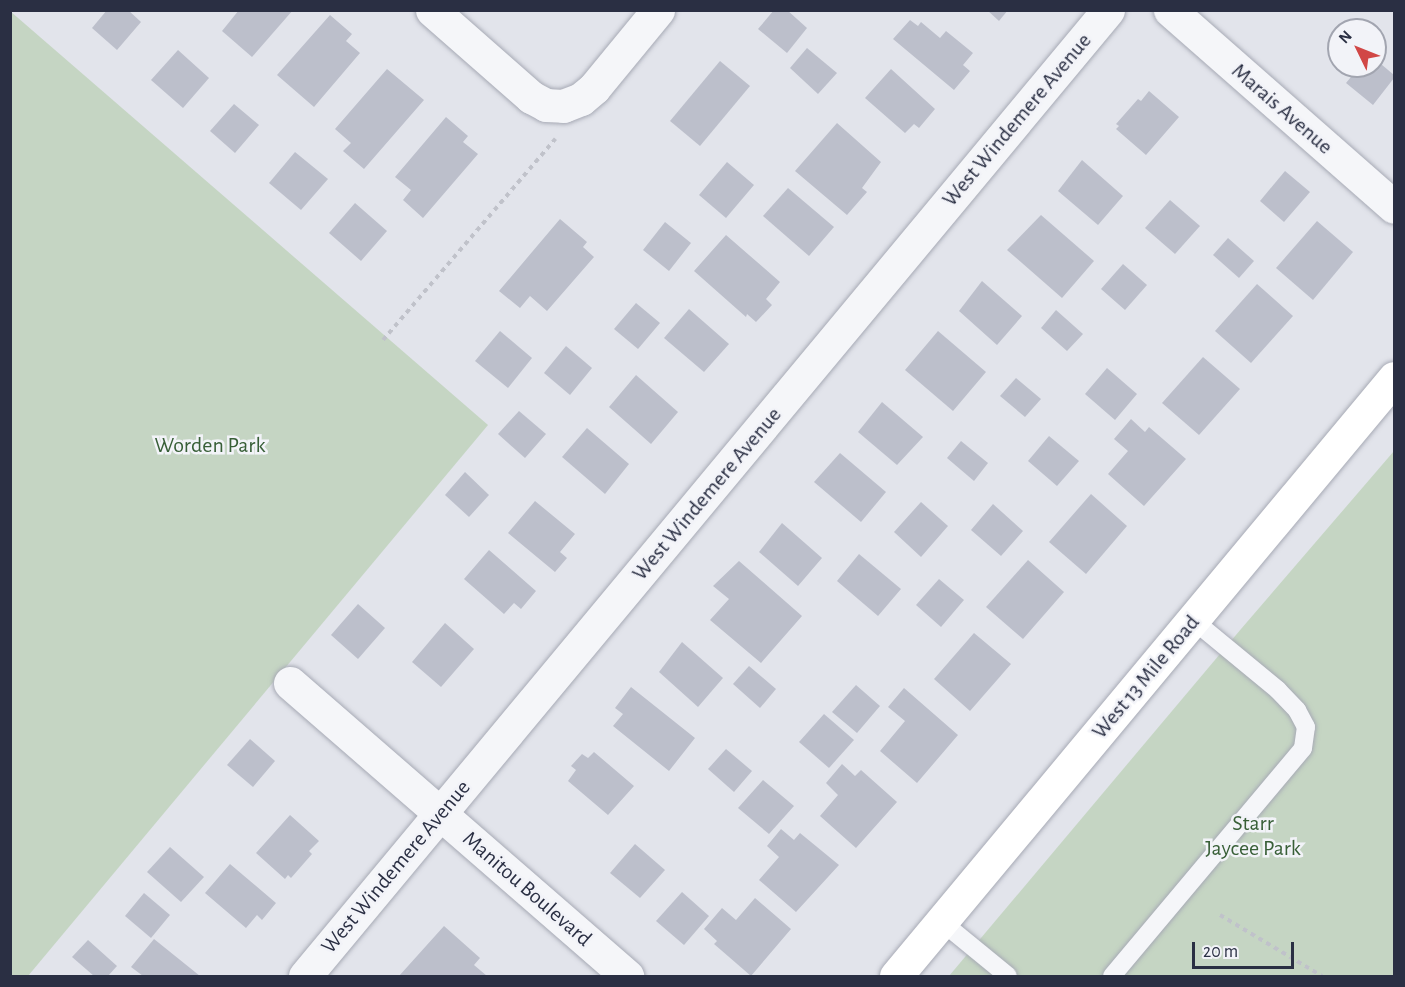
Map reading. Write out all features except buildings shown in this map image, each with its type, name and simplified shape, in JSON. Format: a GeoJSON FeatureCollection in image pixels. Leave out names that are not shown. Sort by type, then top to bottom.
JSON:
{"type":"FeatureCollection","features":[{"type":"Feature","properties":{"kind":"main road","name":"West 13 Mile Road"},"geometry":{"type":"LineString","coordinates":[[896,976],[1395,378]]}},
{"type":"Feature","properties":{"kind":"street"},"geometry":{"type":"LineString","coordinates":[[432,10],[531,97],[546,105],[562,106],[581,99],[594,88],[658,10]]}},
{"type":"Feature","properties":{"kind":"street","name":"West Windemere Avenue"},"geometry":{"type":"LineString","coordinates":[[305,976],[1108,10]]}},
{"type":"Feature","properties":{"kind":"street","name":"Marais Avenue"},"geometry":{"type":"LineString","coordinates":[[1170,10],[1395,207]]}},
{"type":"Feature","properties":{"kind":"street","name":"Manitou Boulevard"},"geometry":{"type":"LineString","coordinates":[[290,683],[627,976]]}},
{"type":"Feature","properties":{"kind":"lane"},"geometry":{"type":"LineString","coordinates":[[1112,976],[1303,748],[1306,727],[1297,710],[1278,690],[1193,620]]}},
{"type":"Feature","properties":{"kind":"lane"},"geometry":{"type":"LineString","coordinates":[[942,922],[1008,976]]}},
{"type":"Feature","properties":{"kind":"path"},"geometry":{"type":"LineString","coordinates":[[382,340],[556,139]]}},
{"type":"Feature","properties":{"kind":"path"},"geometry":{"type":"LineString","coordinates":[[1220,915],[1322,976]]}},
{"type":"Feature","properties":{"kind":"green space","name":"Worden Park"},"geometry":{"type":"Polygon","coordinates":[[[10,11],[488,425],[28,976],[10,976],[10,11]]]}},
{"type":"Feature","properties":{"kind":"green space","name":"Starr Jaycee Park"},"geometry":{"type":"Polygon","coordinates":[[[1394,451],[1394,976],[949,976],[1241,629],[1394,451]]]}}]}
